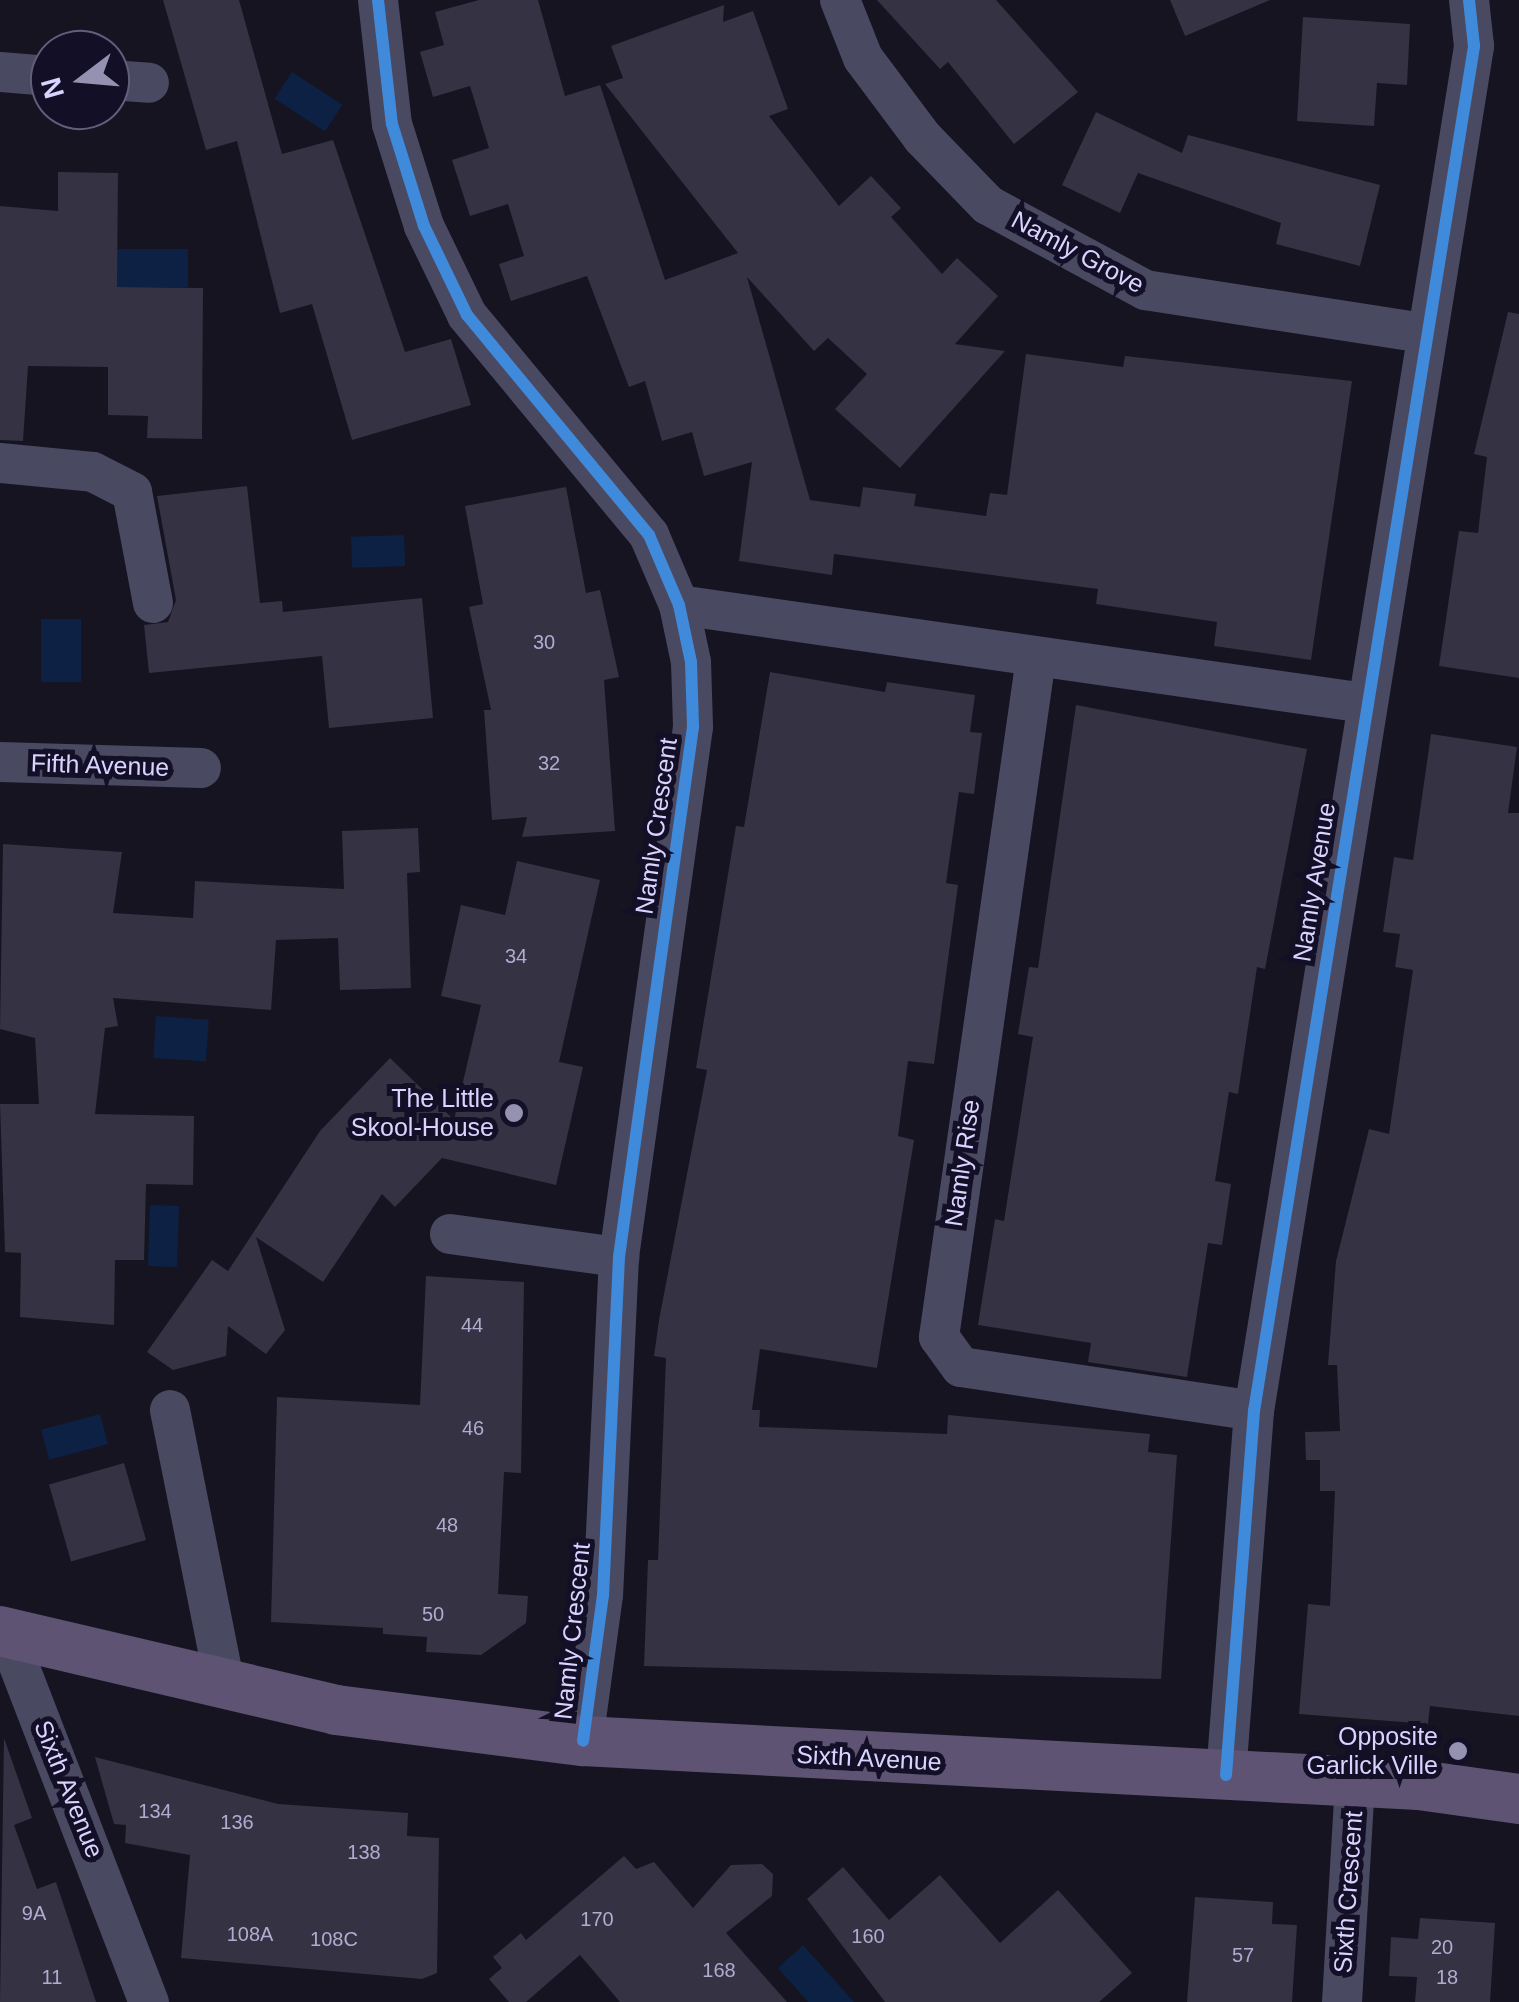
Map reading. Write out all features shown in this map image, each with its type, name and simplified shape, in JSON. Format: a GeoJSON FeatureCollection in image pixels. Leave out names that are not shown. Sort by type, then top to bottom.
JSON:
{"type":"FeatureCollection","features":[{"type":"Feature","properties":{"kind":"main road","name":"Sixth Avenue"},"geometry":{"type":"LineString","coordinates":[[3,1632],[224,1680],[336,1710],[583,1742],[1355,1781],[1519,1799]]}},
{"type":"Feature","properties":{"kind":"street","name":"Namly Crescent"},"geometry":{"type":"LineString","coordinates":[[378,0],[392,124],[424,226],[467,316],[606,476],[649,535],[679,605],[693,727],[619,1257],[603,1596],[583,1742]]}},
{"type":"Feature","properties":{"kind":"street","name":"Namly Grove"},"geometry":{"type":"LineString","coordinates":[[840,0],[863,58],[922,137],[988,205],[1145,290],[1422,333]]}},
{"type":"Feature","properties":{"kind":"street","name":"Namly Avenue"},"geometry":{"type":"LineString","coordinates":[[1226,1775],[1254,1410],[1422,333],[1474,46],[1469,0]]}},
{"type":"Feature","properties":{"kind":"street"},"geometry":{"type":"LineString","coordinates":[[0,72],[30,74]]}},
{"type":"Feature","properties":{"kind":"street"},"geometry":{"type":"LineString","coordinates":[[0,463],[93,472],[132,492],[140,510],[153,604]]}},
{"type":"Feature","properties":{"kind":"street"},"geometry":{"type":"LineString","coordinates":[[679,605],[1366,703]]}},
{"type":"Feature","properties":{"kind":"street","name":"Namly Rise"},"geometry":{"type":"LineString","coordinates":[[1036,658],[939,1337],[961,1367],[1254,1410]]}},
{"type":"Feature","properties":{"kind":"street","name":"Fifth Avenue"},"geometry":{"type":"LineString","coordinates":[[0,762],[201,768]]}},
{"type":"Feature","properties":{"kind":"street"},"geometry":{"type":"LineString","coordinates":[[450,1234],[619,1257]]}},
{"type":"Feature","properties":{"kind":"street"},"geometry":{"type":"LineString","coordinates":[[170,1410],[224,1680]]}},
{"type":"Feature","properties":{"kind":"street","name":"Sixth Avenue"},"geometry":{"type":"LineString","coordinates":[[3,1632],[149,2002]]}},
{"type":"Feature","properties":{"kind":"street","name":"Sixth Crescent"},"geometry":{"type":"LineString","coordinates":[[1342,2002],[1355,1781]]}},
{"type":"Feature","properties":{"kind":"water"},"geometry":{"type":"Polygon","coordinates":[[[292,72],[342,105],[325,132],[275,99],[292,72]]]}},
{"type":"Feature","properties":{"kind":"water"},"geometry":{"type":"Polygon","coordinates":[[[116,249],[188,249],[188,287],[116,287],[116,249]]]}},
{"type":"Feature","properties":{"kind":"water"},"geometry":{"type":"Polygon","coordinates":[[[404,535],[405,566],[352,568],[351,537],[404,535]]]}},
{"type":"Feature","properties":{"kind":"water"},"geometry":{"type":"Polygon","coordinates":[[[41,619],[81,619],[81,682],[41,682],[41,619]]]}},
{"type":"Feature","properties":{"kind":"water"},"geometry":{"type":"Polygon","coordinates":[[[156,1016],[209,1020],[206,1062],[153,1058],[156,1016]]]}},
{"type":"Feature","properties":{"kind":"water"},"geometry":{"type":"Polygon","coordinates":[[[150,1205],[179,1206],[177,1267],[148,1266],[150,1205]]]}},
{"type":"Feature","properties":{"kind":"water"},"geometry":{"type":"Polygon","coordinates":[[[100,1414],[108,1444],[49,1460],[41,1430],[100,1414]]]}},
{"type":"Feature","properties":{"kind":"water"},"geometry":{"type":"Polygon","coordinates":[[[803,1945],[854,2002],[808,2002],[778,1968],[803,1945]]]}},
{"type":"Feature","properties":{"kind":"building"},"geometry":{"type":"Polygon","coordinates":[[[163,0],[239,0],[282,154],[333,140],[405,352],[451,339],[471,405],[352,440],[312,304],[280,313],[237,141],[206,150],[163,0]]]}},
{"type":"Feature","properties":{"kind":"building"},"geometry":{"type":"Polygon","coordinates":[[[479,0],[538,0],[565,96],[600,85],[665,280],[738,253],[605,84],[623,78],[611,46],[724,5],[723,22],[753,11],[788,109],[769,116],[839,206],[871,176],[901,208],[891,217],[942,274],[957,258],[998,296],[955,344],[1005,351],[900,468],[835,409],[867,374],[828,338],[814,351],[747,277],[810,500],[860,507],[863,487],[916,494],[914,506],[986,516],[990,493],[1007,495],[1026,354],[1123,367],[1125,356],[1352,381],[1311,660],[1214,646],[1217,622],[1096,604],[1098,589],[834,554],[832,575],[739,561],[752,462],[704,476],[692,432],[662,441],[645,381],[629,387],[587,276],[511,301],[499,264],[524,256],[508,204],[470,216],[452,160],[489,148],[470,86],[433,97],[420,52],[444,45],[435,12],[479,0]]]}},
{"type":"Feature","properties":{"kind":"building"},"geometry":{"type":"Polygon","coordinates":[[[877,0],[996,0],[1078,92],[1014,144],[948,62],[940,69],[877,0]]]}},
{"type":"Feature","properties":{"kind":"building"},"geometry":{"type":"Polygon","coordinates":[[[1170,0],[1270,0],[1185,36],[1170,0]]]}},
{"type":"Feature","properties":{"kind":"building"},"geometry":{"type":"Polygon","coordinates":[[[1303,17],[1410,24],[1407,85],[1377,83],[1374,126],[1297,121],[1303,17]]]}},
{"type":"Feature","properties":{"kind":"building"},"geometry":{"type":"Polygon","coordinates":[[[1096,112],[1182,153],[1188,135],[1380,185],[1360,266],[1276,244],[1281,223],[1138,173],[1120,213],[1062,185],[1096,112]]]}},
{"type":"Feature","properties":{"kind":"building"},"geometry":{"type":"Polygon","coordinates":[[[58,172],[118,173],[117,287],[203,288],[202,439],[147,438],[148,416],[108,415],[108,367],[28,366],[23,441],[0,440],[0,206],[58,211],[58,172]]]}},
{"type":"Feature","properties":{"kind":"building"},"geometry":{"type":"Polygon","coordinates":[[[1508,312],[1519,314],[1519,678],[1439,666],[1459,531],[1478,533],[1487,457],[1474,454],[1508,312]]]}},
{"type":"Feature","properties":{"kind":"building"},"geometry":{"type":"Polygon","coordinates":[[[247,486],[260,603],[282,601],[283,612],[422,598],[433,718],[329,728],[322,656],[149,673],[144,625],[168,622],[176,600],[157,496],[247,486]]]}},
{"type":"Feature","properties":{"kind":"building"},"geometry":{"type":"Polygon","coordinates":[[[566,487],[586,593],[600,590],[619,677],[604,680],[615,831],[522,837],[527,817],[492,820],[484,710],[491,710],[469,607],[483,604],[465,506],[566,487]]]}},
{"type":"Feature","properties":{"kind":"building"},"geometry":{"type":"Polygon","coordinates":[[[770,672],[885,692],[887,682],[975,695],[970,732],[982,733],[974,794],[959,792],[946,883],[958,885],[934,1064],[908,1061],[898,1136],[914,1140],[877,1368],[760,1349],[752,1410],[760,1410],[759,1427],[947,1434],[948,1415],[1150,1434],[1148,1452],[1177,1455],[1161,1679],[644,1666],[648,1560],[658,1560],[666,1358],[654,1356],[707,1070],[696,1068],[736,826],[744,827],[770,672]]]}},
{"type":"Feature","properties":{"kind":"building"},"geometry":{"type":"Polygon","coordinates":[[[1076,705],[1307,749],[1265,969],[1257,967],[1238,1094],[1229,1092],[1215,1181],[1231,1184],[1222,1245],[1208,1243],[1187,1377],[1088,1362],[1091,1343],[978,1325],[995,1219],[1004,1221],[1033,1037],[1018,1034],[1029,967],[1038,968],[1076,705]]]}},
{"type":"Feature","properties":{"kind":"building"},"geometry":{"type":"Polygon","coordinates":[[[1431,734],[1517,747],[1508,813],[1519,813],[1519,1716],[1430,1706],[1428,1724],[1299,1714],[1308,1604],[1330,1606],[1335,1491],[1320,1491],[1320,1460],[1306,1460],[1305,1432],[1340,1431],[1337,1365],[1328,1365],[1336,1261],[1369,1129],[1389,1134],[1413,970],[1395,967],[1400,934],[1383,932],[1394,857],[1413,860],[1431,734]]]}},
{"type":"Feature","properties":{"kind":"building"},"geometry":{"type":"Polygon","coordinates":[[[418,828],[420,872],[407,873],[411,988],[340,990],[338,938],[276,940],[271,1010],[113,998],[118,1026],[105,1028],[95,1114],[194,1116],[193,1185],[146,1184],[144,1260],[115,1260],[114,1325],[20,1317],[21,1253],[5,1252],[0,1104],[39,1104],[35,1038],[0,1029],[3,844],[122,852],[113,913],[193,918],[195,881],[344,889],[342,831],[418,828]]]}},
{"type":"Feature","properties":{"kind":"building"},"geometry":{"type":"Polygon","coordinates":[[[517,861],[600,880],[559,1062],[583,1067],[556,1185],[442,1158],[395,1207],[382,1194],[323,1282],[256,1237],[285,1330],[266,1354],[228,1326],[226,1356],[173,1370],[147,1352],[212,1260],[228,1271],[320,1131],[390,1058],[454,1120],[481,1005],[441,996],[461,905],[505,915],[517,861]]]}},
{"type":"Feature","properties":{"kind":"building"},"geometry":{"type":"Polygon","coordinates":[[[426,1276],[524,1282],[521,1473],[504,1472],[498,1594],[528,1596],[526,1623],[481,1655],[426,1652],[427,1637],[383,1634],[383,1628],[271,1622],[277,1397],[420,1405],[426,1276]]]}},
{"type":"Feature","properties":{"kind":"building"},"geometry":{"type":"Polygon","coordinates":[[[124,1463],[146,1540],[71,1561],[49,1484],[124,1463]]]}},
{"type":"Feature","properties":{"kind":"building"},"geometry":{"type":"Polygon","coordinates":[[[4,1738],[32,1818],[14,1825],[37,1889],[56,1882],[96,2002],[0,2002],[4,1738]]]}},
{"type":"Feature","properties":{"kind":"building"},"geometry":{"type":"Polygon","coordinates":[[[95,1757],[278,1804],[408,1813],[407,1836],[439,1838],[437,1973],[422,1979],[181,1958],[190,1855],[125,1843],[126,1825],[114,1824],[95,1757]]]}},
{"type":"Feature","properties":{"kind":"building"},"geometry":{"type":"Polygon","coordinates":[[[624,1856],[636,1869],[654,1862],[693,1908],[731,1865],[762,1864],[773,1874],[772,1896],[726,1933],[787,2002],[620,2002],[580,1955],[526,2002],[509,2002],[489,1979],[502,1968],[493,1957],[521,1933],[526,1940],[624,1856]]]}},
{"type":"Feature","properties":{"kind":"building"},"geometry":{"type":"Polygon","coordinates":[[[843,1867],[889,1920],[940,1875],[1000,1943],[1058,1890],[1132,1973],[1099,2002],[885,2002],[807,1899],[843,1867]]]}},
{"type":"Feature","properties":{"kind":"building"},"geometry":{"type":"Polygon","coordinates":[[[1195,1897],[1273,1902],[1272,1924],[1297,1925],[1292,2002],[1187,2002],[1195,1897]]]}},
{"type":"Feature","properties":{"kind":"building"},"geometry":{"type":"Polygon","coordinates":[[[1420,1918],[1495,1923],[1490,2002],[1415,2002],[1417,1977],[1389,1976],[1391,1937],[1418,1939],[1420,1918]]]}},
{"type":"Feature","properties":{"kind":"cycle path"},"geometry":{"type":"LineString","coordinates":[[378,0],[392,124],[424,226],[467,315],[649,535],[679,605],[691,662],[693,727],[619,1257],[603,1595],[583,1741]]}},
{"type":"Feature","properties":{"kind":"cycle path"},"geometry":{"type":"LineString","coordinates":[[1226,1775],[1254,1411],[1474,46],[1469,0]]}},
{"type":"Feature","properties":{"kind":"place","name":"The Little Skool-House"},"geometry":{"type":"Point","coordinates":[514,1113]}},
{"type":"Feature","properties":{"kind":"place","name":"Opposite Garlick Ville"},"geometry":{"type":"Point","coordinates":[1458,1751]}}]}
